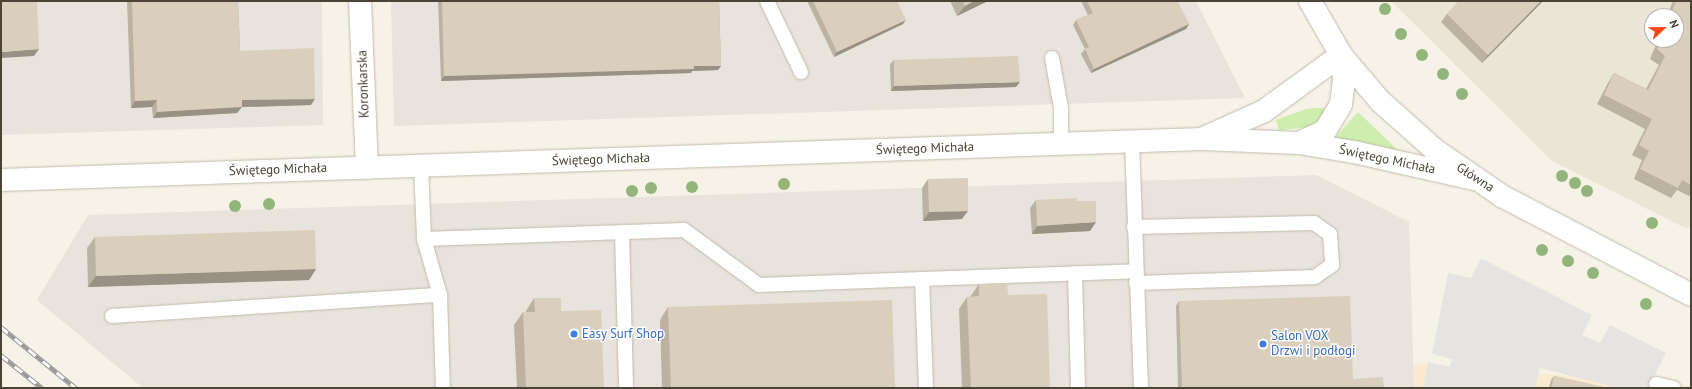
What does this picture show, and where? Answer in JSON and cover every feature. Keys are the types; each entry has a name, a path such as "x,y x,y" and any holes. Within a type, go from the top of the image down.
{"street":[{"name":"Koronkarska","path":"360,1 367,168"},
{"name":"Główna","path":"1310,1 1341,55 1396,117 1435,150 1474,179 1691,295"},
{"name":"Świętego Michała","path":"1202,139 1264,111 1341,55 1344,79 1342,104 1326,131 1299,143"},
{"name":"Świętego Michała","path":"1,180 1202,139 1299,143 1354,152 1474,179"}],"lane":[{"path":"767,1 801,72"},
{"path":"1052,58 1061,108 1061,144"},
{"path":"1132,142 1135,277 1141,388"},
{"path":"422,166 424,239 440,296 443,388"},
{"path":"424,239 684,230 759,285 1075,273 1135,277 1315,277 1332,265 1330,234 1314,223 1134,227"},
{"path":"622,232 626,388"},
{"path":"1075,273 1078,388"},
{"path":"922,278 926,388"},
{"path":"112,316 440,296"},
{"path":"1656,384 1674,388"}],"shaded area":[{"path":"1,1 322,1 323,125 1,135"},
{"path":"391,1 1196,1 1245,98 394,126"},
{"path":"1391,1 1691,1 1691,222 1687,229 1552,161"},
{"path":"1316,175 1409,222 1414,388 143,388 37,300 88,215"},
{"path":"1481,258 1592,315 1582,335 1600,343 1610,325 1666,353 1648,388 1619,388 1540,368 1535,388 1423,388 1428,362 1450,367 1452,359 1432,354 1448,273 1471,278"},
{"path":"1414,363 1691,386 1691,388 1414,388"}],"green space":[{"path":"1306,109 1332,109 1311,127 1279,130 1276,120"},
{"path":"1358,112 1403,155 1332,141"}],"building":[{"path":"1,1 37,1 39,49 1,52"},
{"path":"132,1 238,1 240,51 314,48 315,99 242,100 242,107 157,112 157,100 135,101"},
{"path":"442,1 719,1 721,66 694,66 694,69 444,76"},
{"path":"813,1 897,1 906,20 837,52"},
{"path":"963,1 974,1 965,6"},
{"path":"1087,1 1177,1 1189,24 1094,69 1085,49 1089,47 1076,20 1093,13"},
{"path":"1459,1 1541,1 1488,55 1447,14"},
{"path":"1676,1 1691,1 1691,185 1682,180 1678,188 1640,169 1649,151 1639,145 1652,119 1604,95 1614,73 1648,90 1665,56 1657,48 1684,48 1684,8 1673,8"},
{"path":"1018,56 1020,82 894,86 894,60"},
{"path":"968,178 968,211 929,212 928,179"},
{"path":"1077,198 1077,201 1096,201 1096,222 1037,226 1036,200"},
{"path":"315,230 316,269 96,276 95,237"},
{"path":"1007,283 1008,295 1047,294 1050,388 971,388 967,297 979,296 979,284"},
{"name":"Salon VOX Drzwi i podłogi","path":"1350,296 1353,379 1383,377 1384,388 1182,388 1179,301"},
{"path":"534,298 561,298 561,311 601,310 604,388 526,388 523,312 535,312"},
{"path":"892,300 895,388 671,388 668,307"},
{"path":"1554,376 1608,388 1551,388"}],"railway":[{"path":"1,327 76,388"},
{"path":"1,355 42,388"}],"place":[{"name":"Easy Surf Shop","path":"574,334"},
{"name":"Salon VOX Drzwi i podłogi","path":"1263,344"}]}
